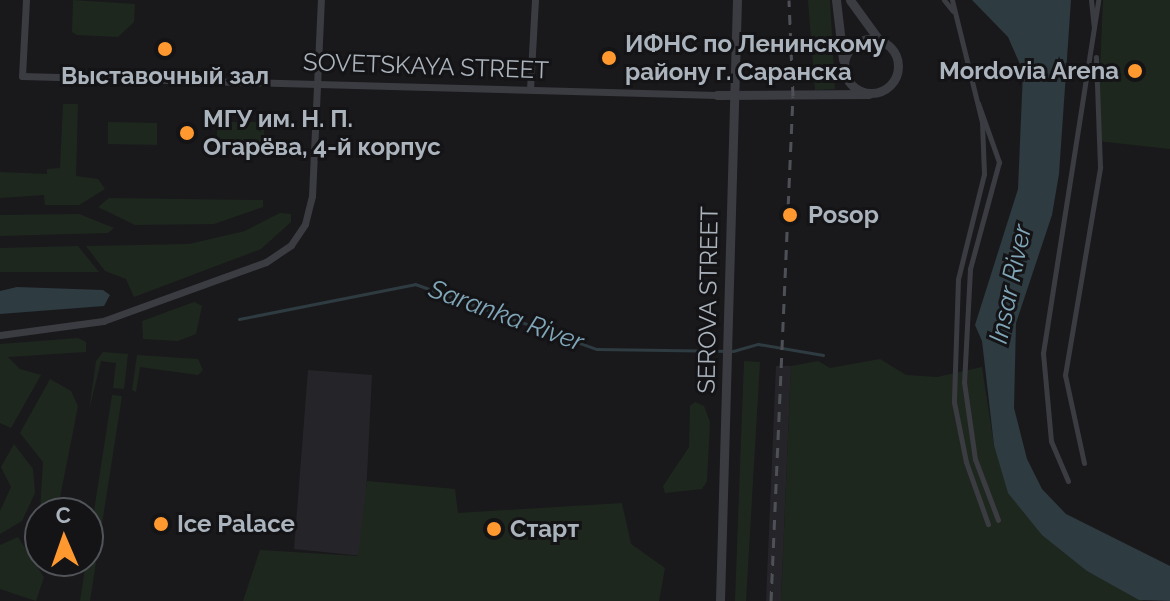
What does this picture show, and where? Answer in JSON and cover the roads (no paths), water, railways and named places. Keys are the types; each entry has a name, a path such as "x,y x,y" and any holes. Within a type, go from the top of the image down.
{"street":[{"name":"SOVETSKAYA STREET","path":"26,0 22,76 717,95 830,97 873,93"},
{"path":"0,335 103,321 281,254 298,236 309,212 321,0"},
{"path":"530,89 535,0"},
{"name":"SEROVA STREET","path":"720,601 737,0"},
{"path":"830,97 842,86 844,69 836,0"},
{"path":"844,69 857,90 873,93 893,82 898,66 893,51 879,40 850,0"},
{"path":"944,0 956,15"},
{"path":"952,0 972,93 982,122 984,174 958,279 954,402 966,462 988,524"},
{"path":"1084,463 1065,375 1100,167 1091,0"},
{"path":"1068,481 1051,441 1043,353 1095,43 1098,0"},
{"path":"844,69 855,44 879,40"},
{"path":"972,93 999,162 970,269 964,382 975,459 998,520"}],"water":[{"name":"Insar River","path":"972,0 1071,0 1059,174 1052,215 1016,323 1014,408 1027,459 1042,489 1066,514 1170,566 1170,601 1139,600 1087,571 1042,535 1008,493 994,445 982,341 975,325 1018,189 1023,71 1008,37"},
{"path":"17,287 103,290 110,295 104,306 0,314 0,291"}],"waterway":[{"name":"Saranka River","path":"239,319 415,284 597,349 733,351 758,344 823,355"}],"railway":[{"path":"771,601 793,96 789,0"}],"place":[{"name":"Выставочный зал","path":"165,49"},
{"name":"ИФНС по Ленинскому району г. Саранска","path":"609,58"},
{"name":"Mordovia Arena","path":"1135,71"},
{"name":"МГУ им. Н. П. Огарёва, 4-й корпус","path":"187,133"},
{"name":"Posop","path":"790,215"},
{"name":"Ice Palace","path":"161,524"},
{"name":"Старт","path":"494,529"}]}
